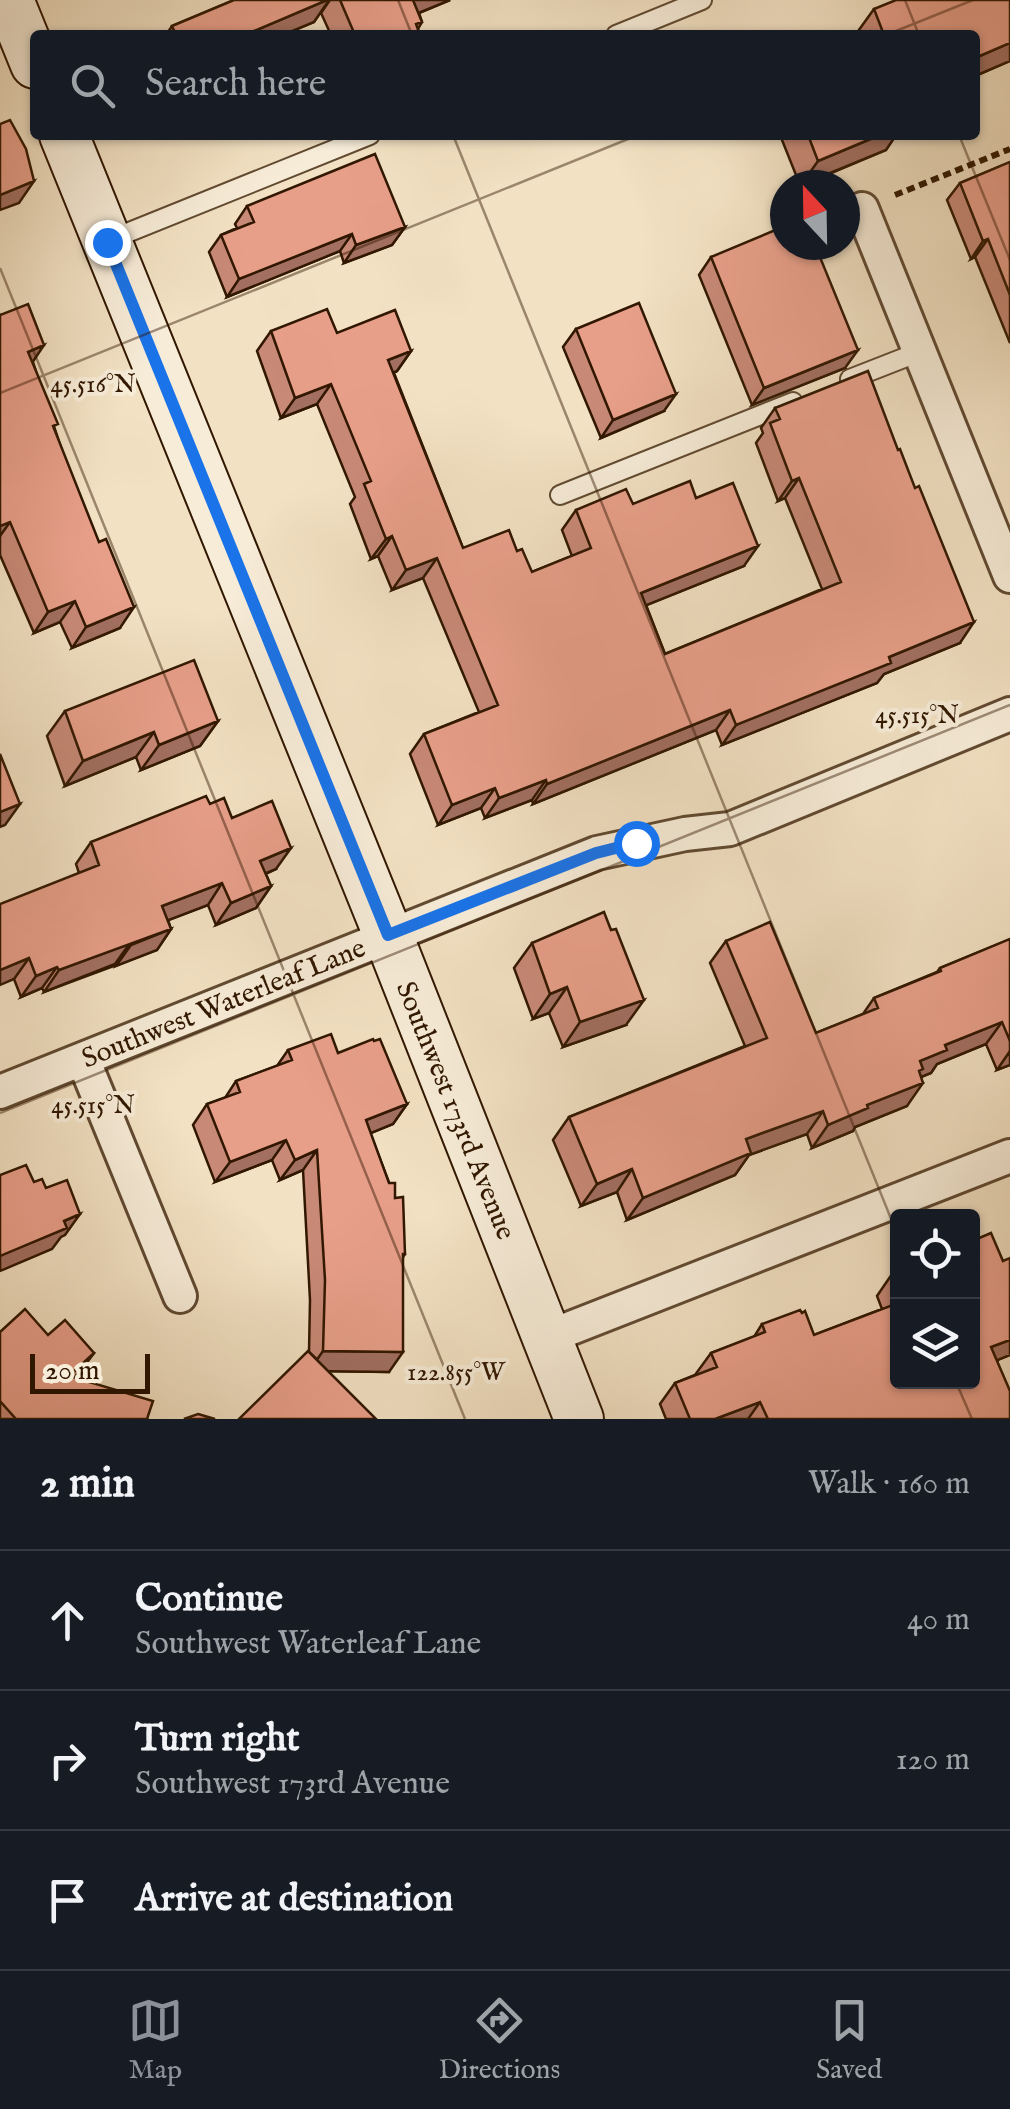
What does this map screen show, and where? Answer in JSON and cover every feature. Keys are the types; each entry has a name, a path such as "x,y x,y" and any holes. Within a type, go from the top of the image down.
{"street":[{"path":"14,6 30,50"},
{"name":"Southwest 173rd Avenue","path":"66,140 580,1419"},
{"path":"862,209 1010,576"},
{"name":"Southwest Waterleaf Lane","path":"0,1092 596,853 684,834 730,829 1010,714"},
{"path":"83,1059 180,1296"},
{"path":"548,1337 1010,1156"}],"lane":[{"path":"628,30 702,0"},
{"path":"107,242 358,140"},
{"path":"560,495 919,352"}],"path":[{"path":"862,209 1010,149"}],"building":[{"path":"234,0 327,0 256,30 174,30 172,26"},
{"path":"340,0 413,0 422,22 416,24 418,30 353,30"},
{"path":"896,0 1010,0 1010,43 980,56 980,30 882,30 874,9"},
{"path":"10,120 26,149 34,181 0,195 0,124"},
{"path":"810,140 868,140 818,161"},
{"path":"375,154 405,227 356,245 352,234 239,279 221,235 254,222 247,206"},
{"path":"1010,162 1010,295 960,183"},
{"path":"770,232 770,260 821,260 858,350 764,388 711,257"},
{"path":"639,303 676,394 613,420 576,329"},
{"path":"28,304 44,345 28,352 58,424 53,426 99,542 106,539 134,607 86,627 75,601 48,612 10,522 0,526 0,315"},
{"path":"327,309 337,333 395,310 411,351 388,360 463,548 509,530 517,551 522,549 532,572 591,548 576,510 626,489 633,504 690,481 696,498 733,483 758,546 641,593 665,654 841,582 799,478 792,481 770,423 780,419 775,408 868,371 898,450 915,488 919,486 974,622 889,657 891,663 736,725 730,710 547,784 546,780 499,798 495,788 452,805 424,734 498,705 437,558 406,570 392,536 386,539 364,484 371,481 331,384 295,398 271,331"},
{"path":"194,660 218,721 159,745 154,732 83,761 65,711"},
{"path":"0,754 20,804 0,812"},
{"path":"206,796 210,804 224,798 232,818 272,801 291,848 260,861 271,886 231,903 222,883 162,906 171,929 59,970 57,967 36,976 29,958 0,970 0,904 99,865 91,842"},
{"path":"604,912 611,930 616,929 644,1000 580,1022 567,987 550,994 532,943"},
{"path":"770,922 816,1033 878,1008 874,998 1010,939 1010,1041 1002,1022 945,1045 947,1050 920,1061 923,1083 828,1125 823,1111 746,1139 751,1153 643,1198 632,1169 597,1184 569,1117 767,1038 726,941"},
{"path":"331,1034 338,1053 380,1039 407,1104 366,1120 389,1183 395,1183 395,1198 403,1197 403,1352 323,1351 325,1280 317,1150 295,1160 286,1140 230,1162 207,1104 240,1092 236,1081 292,1060 288,1050"},
{"path":"26,1165 34,1182 42,1179 46,1188 67,1180 80,1214 64,1221 67,1228 0,1256 0,1175"},
{"path":"991,1233 1003,1261 1010,1258 1010,1340 991,1347 1010,1391 1010,1419 768,1419 760,1402 715,1419 690,1419 675,1383 717,1367 711,1353 765,1332 762,1324 800,1310 805,1311 814,1335 890,1306 890,1389 980,1389 980,1238"},
{"path":"25,1309 48,1335 65,1320 94,1353 69,1376 153,1401 147,1419 16,1419 0,1401 0,1332"},
{"path":"308,1351 376,1419 239,1419"},
{"path":"198,1414 215,1419 184,1419"}],"route":[{"path":"107,242 388,935 596,853 636,843"}]}
